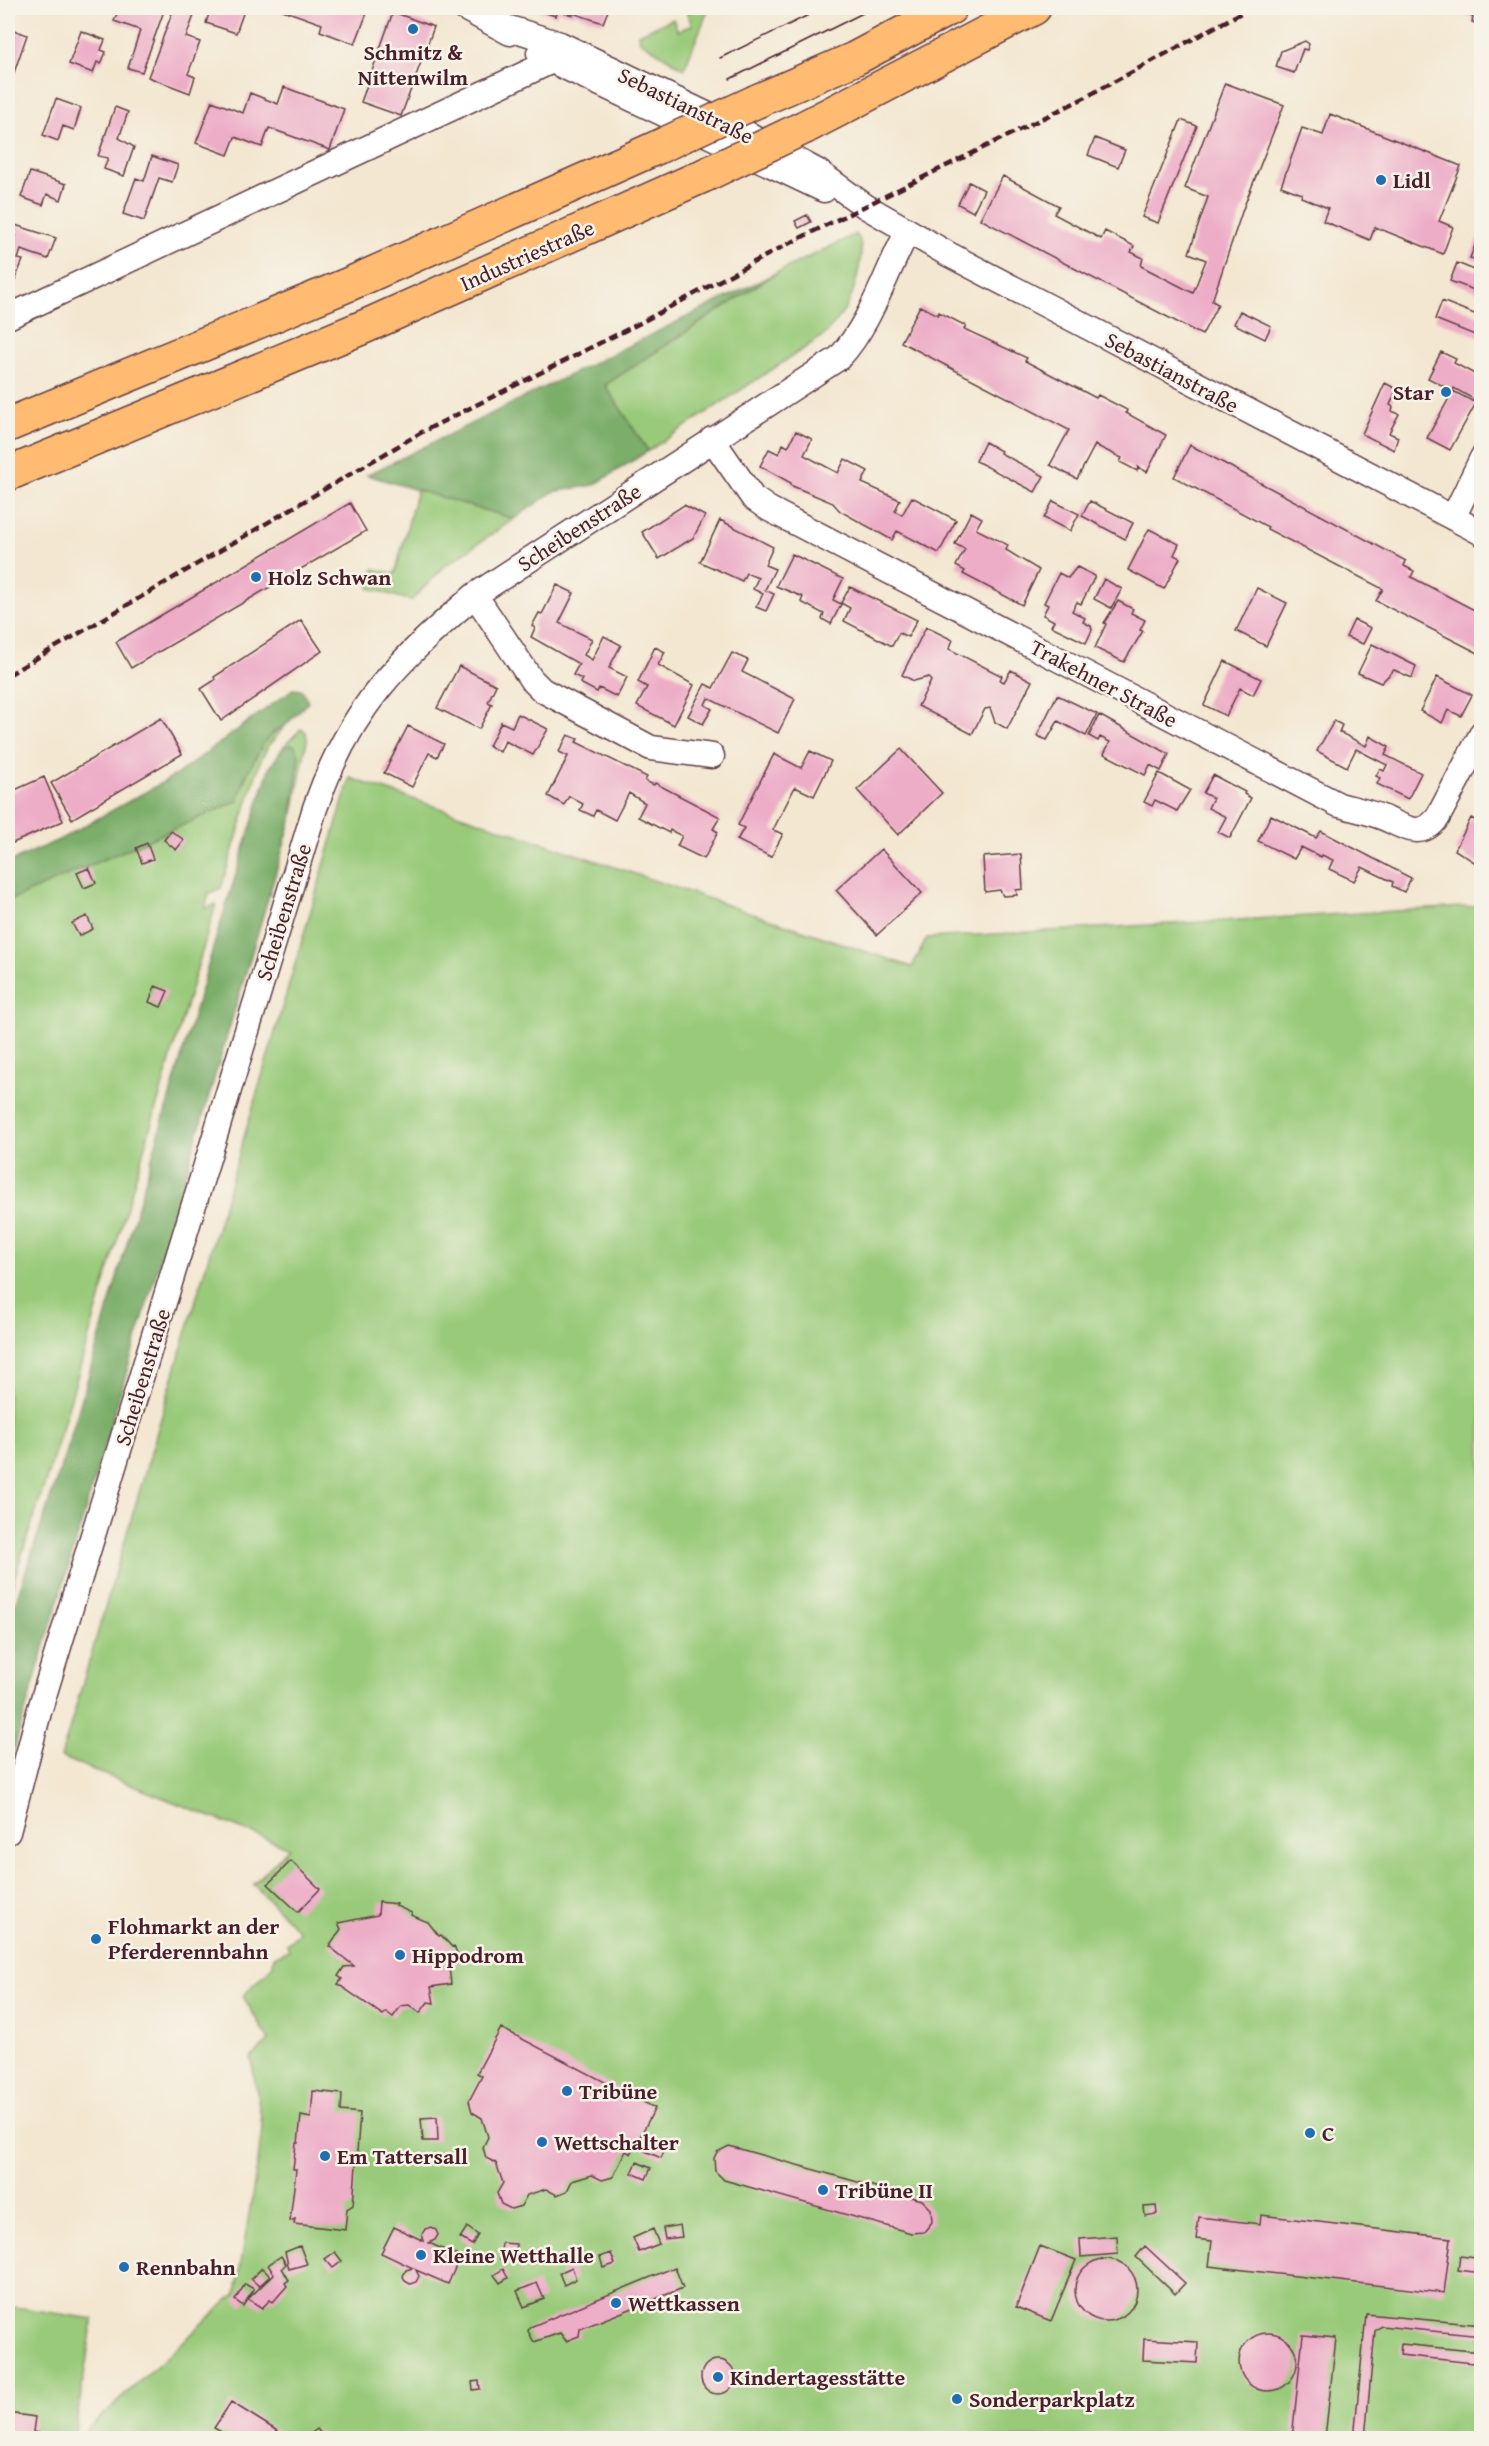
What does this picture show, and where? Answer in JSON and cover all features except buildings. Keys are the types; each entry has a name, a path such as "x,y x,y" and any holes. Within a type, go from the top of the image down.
{"highway":[{"name":"Industriestraße","path":"8,425 347,285 854,59 950,8"},
{"name":"Industriestraße","path":"8,474 366,326 705,175 805,127 1034,8"}],"street":[{"name":"Sebastianstraße","path":"464,8 497,24 552,61 811,186 865,206"},
{"name":"Sebastianstraße","path":"497,24 560,44 750,135 818,171 865,206 908,231 1092,330 1482,533"},
{"path":"8,317 552,61"},
{"name":"Scheibenstraße","path":"8,1832 43,1700 330,766 350,727 385,678 423,639 475,595 839,358 853,343 869,315 908,231"},
{"name":"Trakehner Straße","path":"712,439 748,492 769,509 1339,805 1384,818 1402,828 1419,831 1427,828 1438,817 1482,733"},
{"path":"1453,518 1482,458"},
{"path":"475,595 531,679 542,690 651,748 712,756"}],"green space":[{"path":"698,8 709,8 684,69 640,41 638,34 673,19 678,31 692,25 687,13"},
{"path":"856,234 861,247 861,256 854,287 844,311 827,332 648,451 605,385 776,273"},
{"path":"776,273 605,385 648,451 594,485 553,492 514,519 367,475"},
{"path":"417,490 514,519 445,566 411,601 369,588 374,569 395,574"},
{"path":"293,689 302,690 308,702 286,725 274,731 263,745 245,777 238,801 8,901 8,863 61,839 176,775"},
{"path":"286,725 268,746 260,762 221,888 209,893 205,909 216,904 55,1452 8,1598 8,901 238,801 249,768 260,748 276,731"},
{"path":"301,729 306,732 307,740 292,818 299,754 284,746"},
{"path":"294,745 299,754 292,818 8,1769 8,1624 68,1446 216,938 269,769 284,746"},
{"path":"350,778 912,967 927,938 1481,906 1481,2438 78,2438 236,2293 263,2130 251,2057 269,2041 243,1996 273,1965 274,1957 289,1950 287,1944 300,1932 253,1884 289,1848 61,1757"},
{"path":"8,2306 93,2319 74,2438 8,2438"}],"tram line":[{"path":"720,58 823,8"},
{"path":"730,79 873,8"}],"railway":[{"path":"8,675 422,432 642,322 786,245 1086,97 1250,8"}],"place":[{"name":"Schmitz & Nittenwilm","path":"413,29"},
{"name":"Lidl","path":"1381,180"},
{"name":"Star","path":"1446,392"},
{"name":"Holz Schwan","path":"256,577"},
{"name":"Flohmarkt an der Pferderennbahn","path":"96,1939"},
{"name":"Hippodrom","path":"400,1955"},
{"name":"Tribüne","path":"567,2091"},
{"name":"C","path":"1310,2133"},
{"name":"Wettschalter","path":"542,2142"},
{"name":"Em Tattersall","path":"325,2156"},
{"name":"Tribüne II","path":"823,2190"},
{"name":"Kleine Wetthalle","path":"421,2255"},
{"name":"Rennbahn","path":"124,2267"},
{"name":"Wettkassen","path":"616,2303"},
{"name":"Kindertagesstätte","path":"718,2377"},
{"name":"Sonderparkplatz","path":"957,2399"}]}
